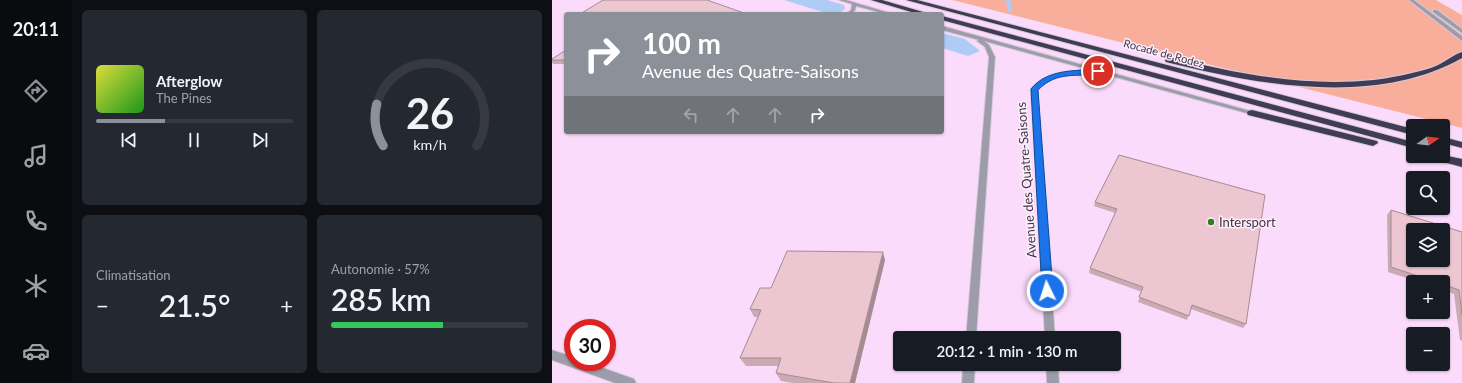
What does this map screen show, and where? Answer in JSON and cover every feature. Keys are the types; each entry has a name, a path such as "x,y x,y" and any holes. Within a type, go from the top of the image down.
{"highway":[{"path":"874,0 919,12"},
{"name":"Rocade de Rodez","path":"909,0 1406,130"},
{"name":"Rocade de Rodez","path":"944,19 1406,143"},
{"path":"1060,39 1093,42 1236,75 1303,83 1365,83 1419,75 1452,62 1462,55"},
{"path":"1252,113 1406,150"},
{"path":"1450,142 1462,145"},
{"path":"1450,155 1462,158"},
{"path":"1450,160 1462,163"}],"street":[{"path":"840,0 885,12"},
{"path":"1411,0 1462,39"},
{"path":"1419,0 1462,31"},
{"path":"850,12 854,4"},
{"name":"Avenue des Quatre-Saisons","path":"944,29 1252,113"},
{"name":"Avenue des Quatre-Saisons","path":"972,331 992,57 987,46 976,38"},
{"name":"Avenue des Quatre-Saisons","path":"1050,331 1034,89 1044,80 1064,73 1098,71"},
{"path":"552,355 630,383"},
{"path":"968,383 969,371"},
{"path":"1052,371 1053,383"}],"shaded area":[{"path":"552,0 952,0 1426,119 1406,119 1406,163 1450,163 1450,125 1462,128 1462,383 552,383"},
{"path":"952,0 1436,0 1462,15 1462,128 1450,125 1450,119 1426,119"},
{"path":"1436,0 1462,0 1462,15"}],"water":[{"path":"784,0 827,0 844,5 845,9 841,12 823,12"},
{"path":"944,34 965,39 980,51 968,56 944,49"}],"building":[{"path":"603,0 707,0 741,12 583,12"},
{"path":"564,51 564,60 552,59"},
{"path":"1119,155 1265,195 1246,324 1192,305 1189,316 1139,297 1143,287 1090,268 1117,209 1095,202"},
{"path":"1391,210 1433,223 1406,223 1406,267 1450,267 1450,228 1462,232 1462,315 1459,290 1450,287 1450,275 1415,275 1391,267"},
{"path":"787,251 883,252 850,383 834,383 776,373 781,358 740,358 761,310 750,309 760,288 771,288"}],"waterway":[{"path":"1008,0 1010,10"}],"place":[{"name":"Intersport","path":"1211,222"}],"route":[{"path":"1047,291 1034,89 1044,80 1064,73 1098,71"}]}
